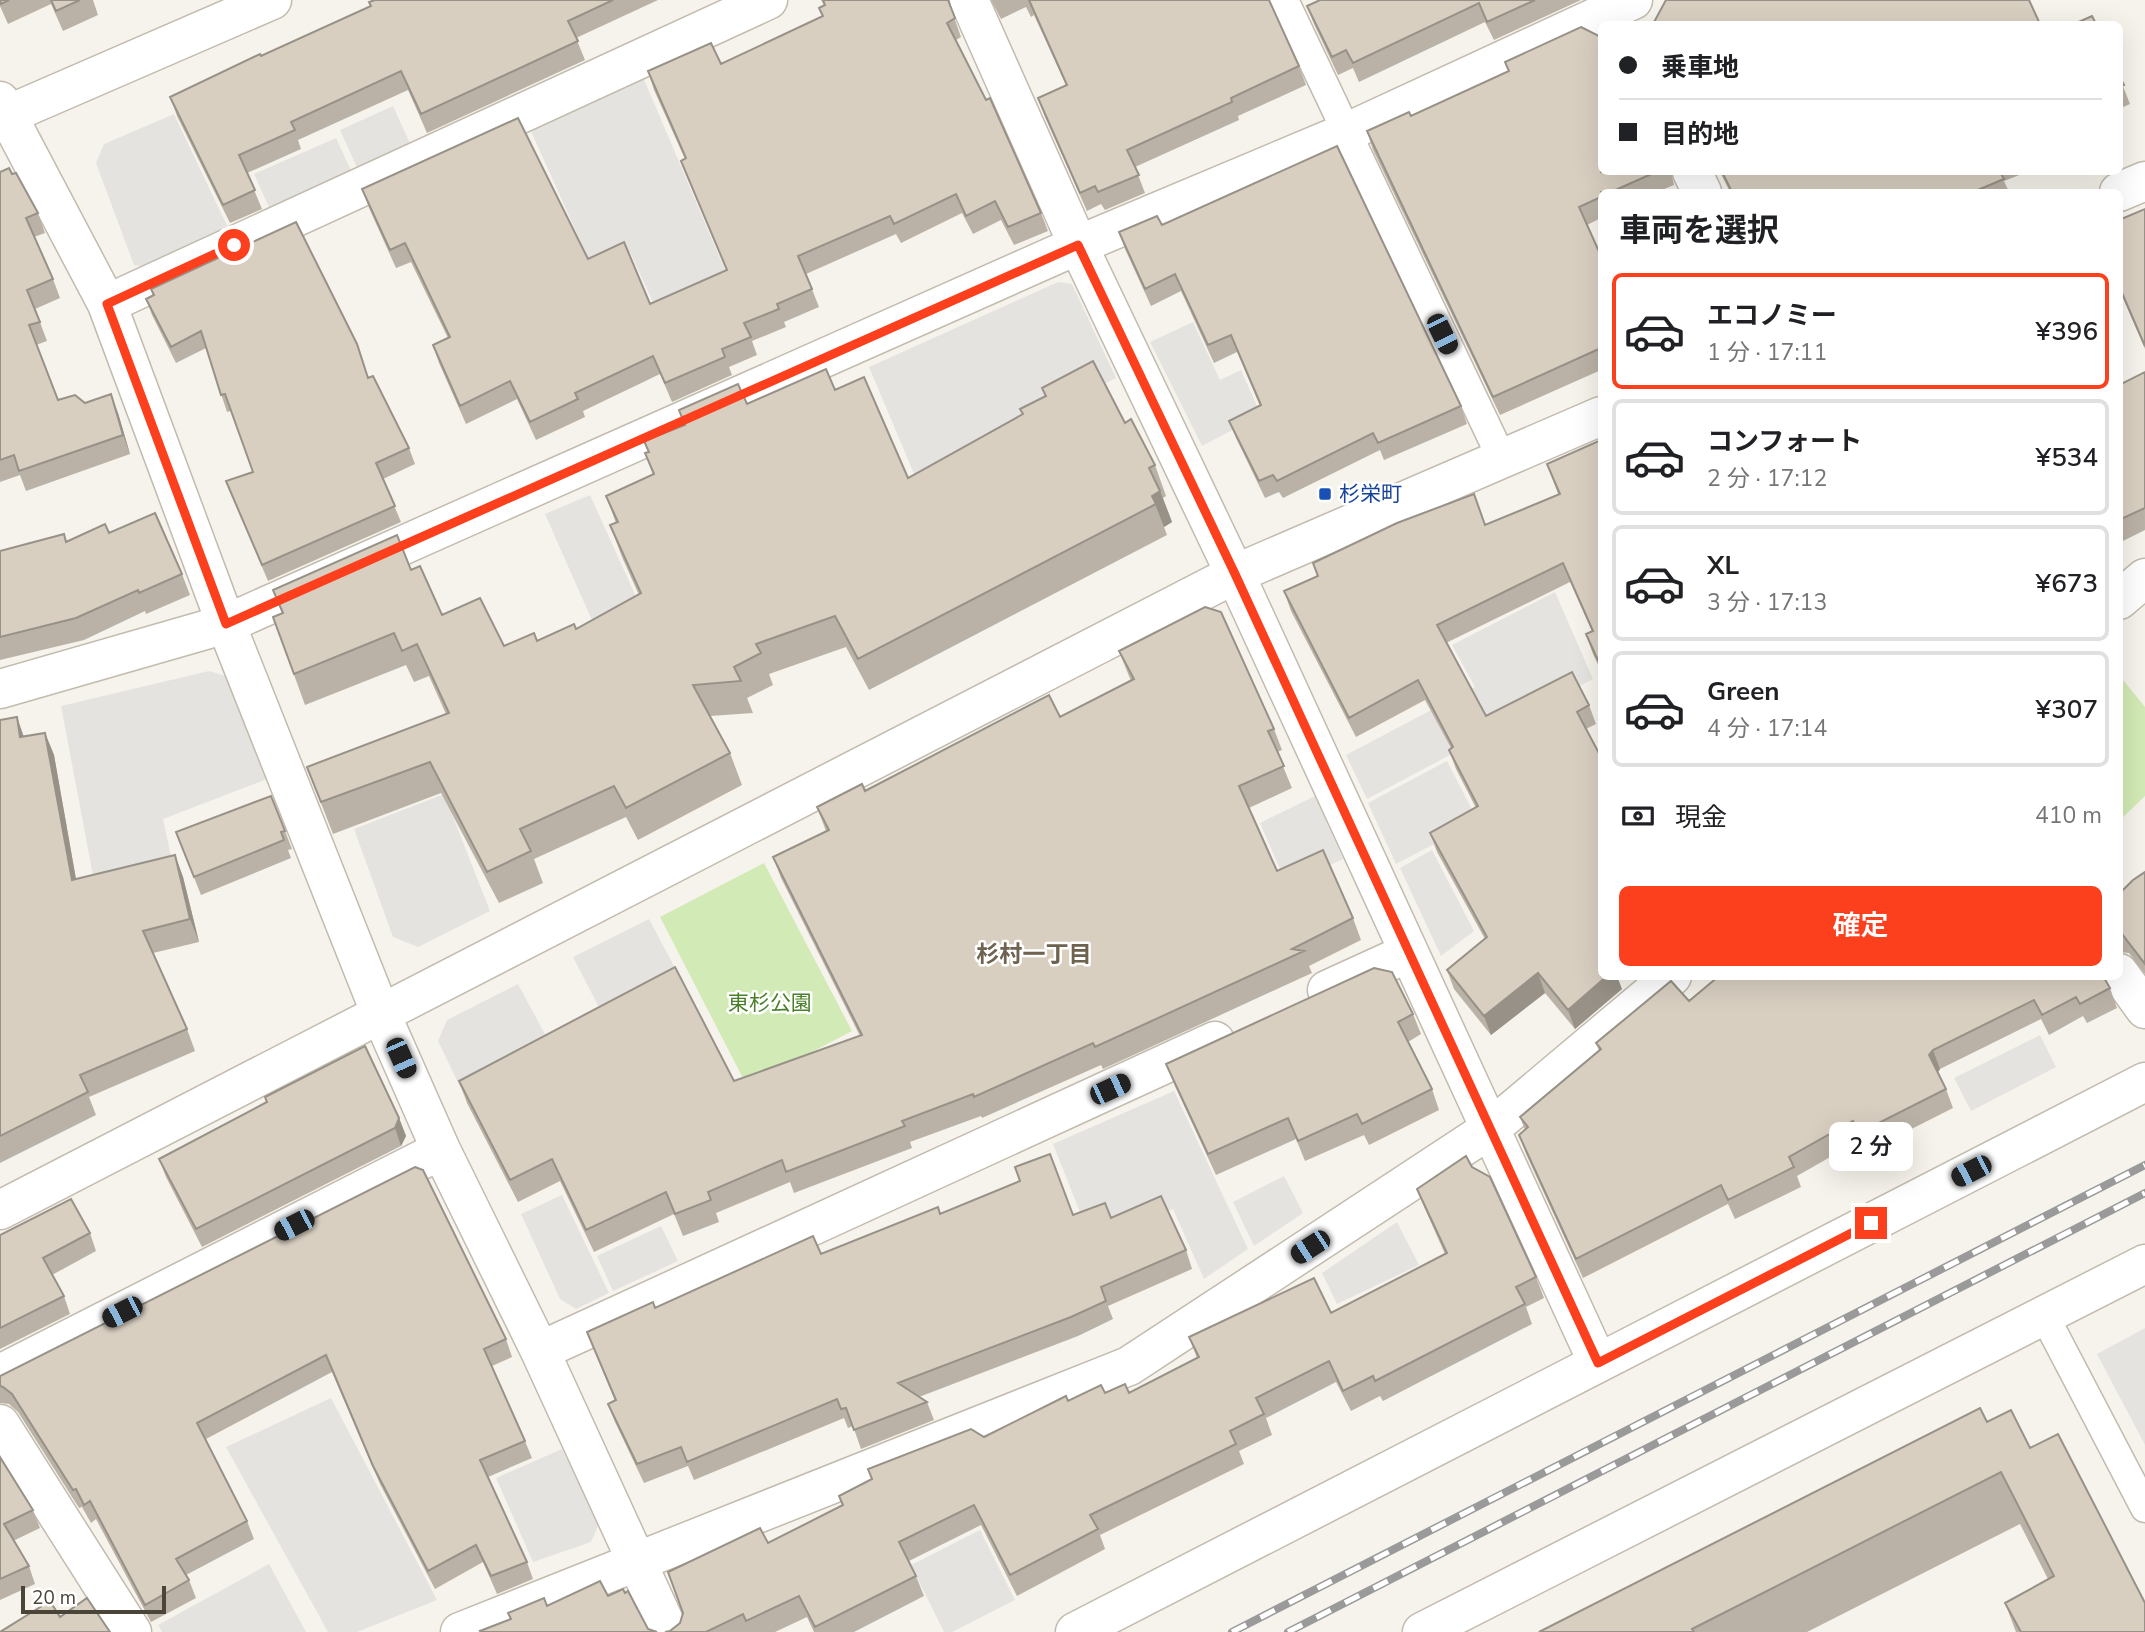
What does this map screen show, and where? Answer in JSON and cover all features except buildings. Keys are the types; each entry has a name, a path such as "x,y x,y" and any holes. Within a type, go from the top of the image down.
{"street":[{"path":"272,0 2,112 107,304 226,624 380,1012 441,1150 540,1351 669,1632"},
{"path":"107,304 768,0"},
{"path":"969,0 1078,245 1235,574 1598,1363"},
{"path":"0,689 226,624 1078,245 1345,134 1620,8"},
{"path":"2123,190 2145,181"},
{"path":"0,1210 1235,574 1598,417"},
{"path":"2123,597 2145,578"},
{"path":"1295,1005 1408,953"},
{"path":"2123,979 2145,1009"},
{"path":"460,1632 1129,1366 1490,1129 1667,980"},
{"path":"540,1351 1244,1028"},
{"path":"1075,1632 2145,1082"},
{"path":"0,1374 441,1150"},
{"path":"1422,1632 2145,1264"},
{"path":"0,1424 132,1632"}],"lane":[{"path":"1284,0 1345,134 1502,459"},
{"path":"2044,1315 2145,1508"}],"green space":[{"path":"2123,680 2145,707 2145,796 2123,817"},
{"name":"東杉公園","path":"764,863 852,1031 747,1086 660,917"}],"shaded area":[{"path":"643,77 728,277 657,311 630,252 593,269 530,129"},
{"path":"393,106 413,150 360,174 340,130"},
{"path":"174,114 231,234 157,269 134,265 96,163 104,144"},
{"path":"336,138 354,177 272,214 254,174"},
{"path":"1058,282 1072,284 1116,378 917,481 869,367"},
{"path":"1193,322 1220,380 1241,370 1261,415 1202,446 1150,342"},
{"path":"590,495 647,621 602,643 545,514"},
{"path":"1555,592 1593,679 1367,799 1346,755 1475,687 1452,645"},
{"path":"209,671 233,678 272,777 163,819 172,861 95,886 61,706"},
{"path":"1447,761 1478,821 1396,864 1368,803"},
{"path":"444,794 490,911 418,947 393,937 354,829"},
{"path":"1315,796 1343,859 1287,885 1260,823"},
{"path":"1432,850 1474,931 1441,956 1400,868"},
{"path":"649,919 684,985 607,1023 573,957"},
{"path":"518,984 554,1051 464,1095 438,1041 447,1020"},
{"path":"2040,1035 2056,1067 1971,1111 1954,1078"},
{"path":"1174,1091 1248,1249 1204,1279 1173,1209 1118,1231 1111,1216 1085,1225 1053,1144"},
{"path":"1284,1176 1303,1213 1254,1246 1233,1202"},
{"path":"562,1195 609,1293 576,1309 560,1299 521,1214"},
{"path":"1397,1222 1419,1265 1337,1304 1322,1273"},
{"path":"661,1226 678,1261 613,1291 597,1256"},
{"path":"2145,1328 2145,1445 2097,1354"},
{"path":"331,1398 437,1600 357,1632 328,1632 226,1447"},
{"path":"562,1449 599,1524 591,1542 533,1562 496,1478"},
{"path":"980,1530 1015,1600 952,1632 944,1632 911,1565"},
{"path":"269,1564 306,1632 162,1632 158,1625"}],"railway":[{"path":"1232,1632 2145,1165"},
{"path":"1288,1632 2145,1193"}],"place":[{"name":"杉栄町","path":"1325,494"}],"district":[{"name":"杉村一丁目","path":"1034,954"}],"route":[{"path":"234,245 107,304 226,624 1078,245 1235,574 1598,1363 1871,1223"}]}
